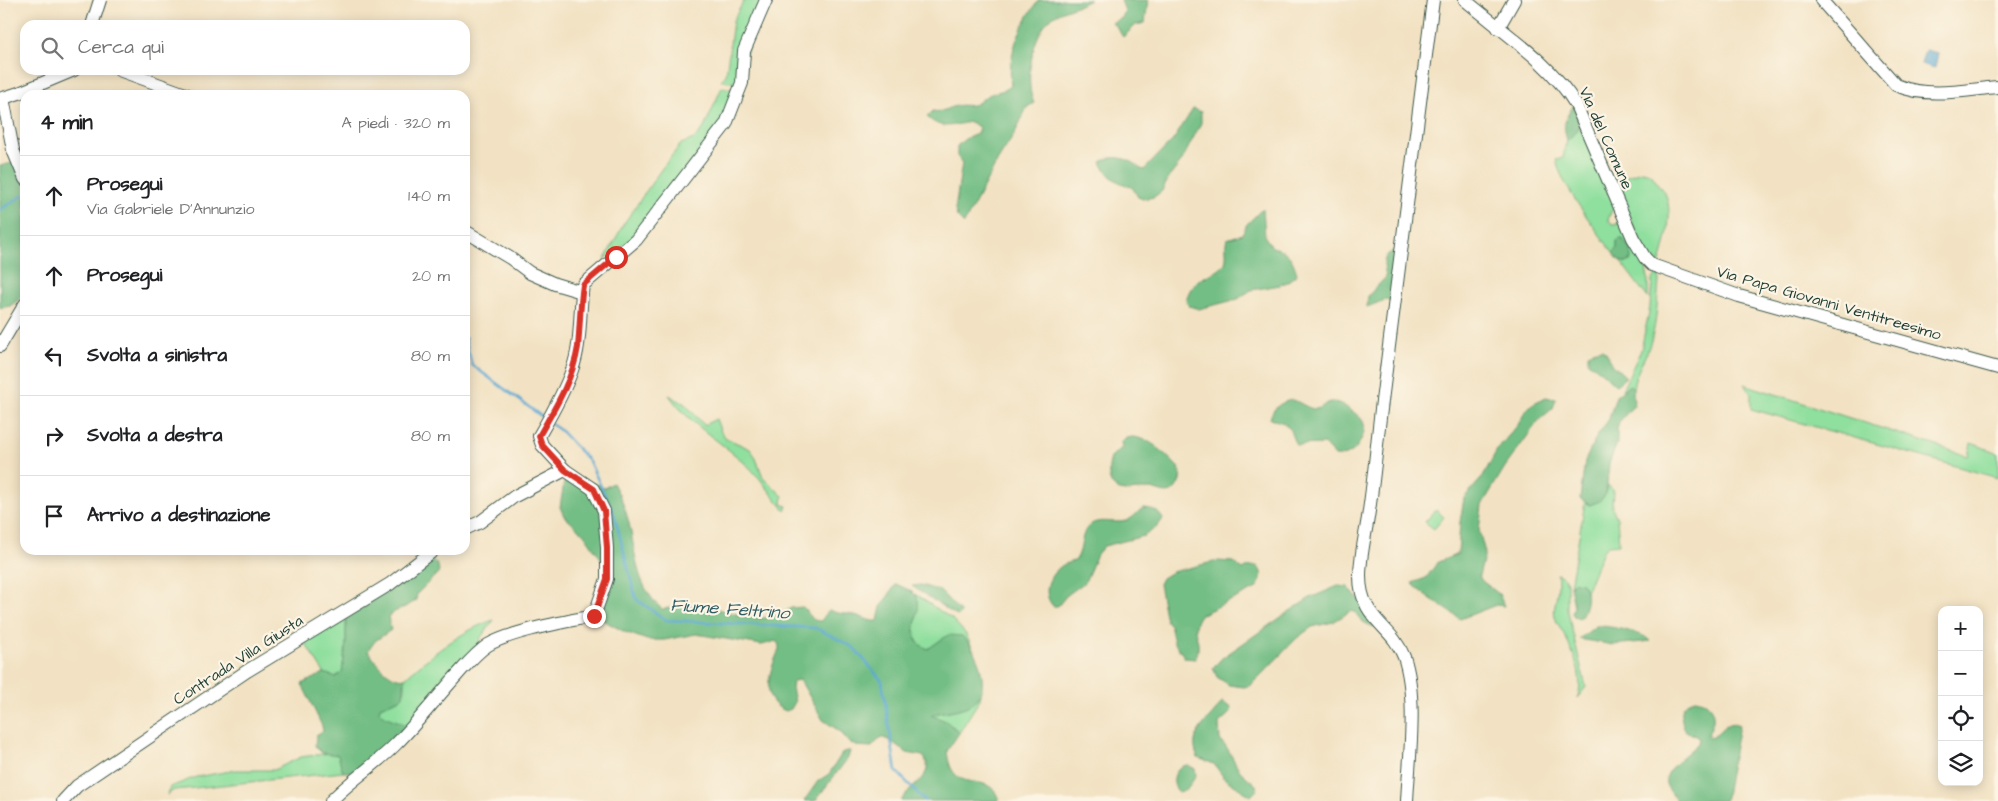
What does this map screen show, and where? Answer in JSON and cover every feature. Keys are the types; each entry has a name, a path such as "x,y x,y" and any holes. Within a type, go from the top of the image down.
{"street":[{"path":"94,20 100,0"},
{"path":"331,801 367,768 396,745 467,662 487,646 498,640 524,632 594,616 607,579 604,511 594,489 565,470 542,445 539,436 552,414 573,369 578,347 583,285 636,240 726,124 742,83 744,51 766,0"},
{"path":"1407,801 1411,723 1410,690 1404,657 1390,635 1373,617 1363,599 1360,589 1360,574 1433,0"},
{"name":"Via del Comune","path":"1465,0 1528,52 1566,88 1576,105 1633,238 1645,258 1652,265"},
{"path":"1498,28 1514,0"},
{"path":"1821,0 1896,85 1910,91 1924,93 1998,87"},
{"path":"27,90 62,75"},
{"path":"133,75 174,90"},
{"path":"20,93 2,98 13,150 20,169"},
{"path":"470,234 510,258 530,273 555,284 582,292"},
{"name":"Via Papa Giovanni Ventitreesimo","path":"1652,265 1739,296 1998,368"},
{"path":"0,346 20,312"},
{"path":"470,527 480,522 515,496 565,470"},
{"name":"Contrada Villa Giusta","path":"63,801 77,786 247,670 390,584 428,555"}],"green space":[{"path":"744,0 762,0 739,78 735,83 721,80 726,75 733,21"},
{"path":"1039,0 1090,0 1055,15 1044,25 1035,46 1030,71 1031,94 1034,103 1027,107 1014,135 999,158 964,224 957,217 955,210 962,163 957,156 957,146 965,139 977,134 979,127 970,122 943,126 927,117 933,111 940,111 958,105 976,104 987,96 1011,86 1011,63 1016,41 1026,20"},
{"path":"1121,0 1148,0 1145,23 1136,25 1123,37 1116,26 1111,23 1122,18 1125,11"},
{"path":"722,87 737,90 730,113 638,235 605,259 623,225 660,171 681,144 694,139 704,128"},
{"path":"1574,105 1578,128 1567,140 1565,121"},
{"path":"1193,109 1201,112 1201,123 1181,162 1170,176 1162,191 1154,197 1143,199 1138,197 1132,187 1117,181 1107,172 1101,162 1113,158 1130,161 1144,170 1174,139"},
{"path":"1580,124 1616,205 1608,220 1613,224 1620,223 1644,260 1648,278 1648,298 1620,261 1630,262 1631,259 1623,239 1617,241 1617,249 1613,253 1580,208 1559,171 1556,160 1563,158 1567,140 1578,130"},
{"path":"16,162 20,170 20,299 10,306 0,308 0,166"},
{"path":"1641,171 1653,176 1665,193 1668,201 1668,229 1659,265 1648,255 1615,188 1624,177"},
{"path":"1263,208 1265,237 1272,247 1282,250 1289,256 1297,274 1280,285 1251,290 1238,299 1199,309 1189,306 1186,302 1193,286 1222,268 1225,263 1227,239 1242,234 1247,224"},
{"path":"1623,239 1630,250 1631,259 1627,263 1620,261 1613,253 1617,249 1617,241"},
{"path":"1393,251 1398,251 1392,301 1385,300 1367,307 1368,296 1386,277 1385,259"},
{"path":"1660,271 1653,335 1633,388 1630,385 1622,390 1641,350 1650,307 1652,280"},
{"path":"1602,349 1606,352 1613,365 1626,377 1616,385 1588,362 1588,354"},
{"path":"1744,384 1968,456 1971,443 1998,453 1998,478 1751,409 1751,393"},
{"path":"1630,385 1633,388 1634,405 1619,422 1617,443 1609,464 1606,494 1600,501 1590,505 1580,499 1585,461 1597,436 1609,419 1616,396"},
{"path":"669,395 685,404 704,425 716,419 721,432 726,438 750,449 755,456 763,477 783,496 782,504 787,506 785,510 750,468 686,416"},
{"path":"1546,397 1556,399 1553,408 1539,420 1505,467 1482,505 1479,530 1485,553 1479,576 1482,581 1499,594 1504,606 1496,605 1460,619 1412,583 1426,578 1438,562 1458,554 1464,498 1482,478 1498,448 1518,425 1525,412 1532,404"},
{"path":"1293,400 1315,409 1330,402 1337,403 1360,417 1363,421 1364,429 1356,448 1348,454 1335,456 1324,444 1296,445 1286,425 1270,419 1278,406"},
{"path":"1133,437 1145,440 1155,446 1178,467 1180,472 1179,483 1174,490 1168,493 1152,489 1122,491 1112,485 1109,474 1111,458 1122,448 1121,442 1126,438"},
{"path":"568,478 604,488 613,483 626,512 641,578 646,589 662,609 698,604 747,617 766,618 780,615 791,608 803,607 817,621 821,621 829,610 878,621 881,607 896,584 912,592 918,602 915,632 920,644 928,649 948,635 962,636 968,642 977,659 982,679 979,697 969,706 931,715 946,721 959,733 947,751 950,766 956,775 963,780 988,785 994,791 999,801 901,801 925,775 927,763 923,756 907,753 891,741 881,737 872,747 856,746 848,742 841,732 823,720 800,680 793,681 792,688 795,702 791,709 786,711 777,706 769,693 770,675 779,650 779,645 776,641 762,645 696,634 664,640 647,640 625,632 599,618 606,572 600,557 584,534 564,516 560,507 564,483"},
{"path":"1608,485 1613,490 1612,507 1617,518 1619,544 1608,545 1603,551 1586,592 1584,586 1574,582 1570,586 1585,503 1590,505 1606,494"},
{"path":"1144,508 1155,511 1161,516 1163,519 1157,527 1144,536 1104,546 1097,554 1085,582 1066,596 1058,606 1053,606 1047,592 1050,578 1061,567 1075,561 1083,535 1089,526 1099,522 1128,520"},
{"path":"1436,510 1444,517 1434,529 1425,522"},
{"path":"428,555 438,565 439,572 417,594 416,600 388,617 391,630 375,641 368,651 389,674 394,677 405,678 403,696 380,707 379,712 408,727 360,772 343,772 338,755 322,753 315,746 316,735 323,731 322,726 302,684 324,673 335,677 342,673 346,643 346,614"},
{"path":"1217,561 1233,562 1243,570 1248,567 1257,566 1261,572 1260,581 1255,589 1200,615 1195,626 1198,652 1195,659 1185,658 1174,642 1170,625 1166,621 1159,584 1162,578 1172,572"},
{"path":"1557,574 1565,578 1567,582 1567,609 1586,687 1577,698 1580,684 1578,668 1554,613 1558,586"},
{"path":"1574,582 1582,583 1587,596 1581,617 1576,618 1572,614 1574,606 1570,586"},
{"path":"921,585 940,591 961,613 957,616 912,586"},
{"path":"1338,586 1348,587 1356,597 1367,603 1375,627 1364,622 1356,613 1351,611 1333,622 1312,627 1297,638 1251,685 1244,687 1229,685 1217,677 1213,668 1222,658 1310,598"},
{"path":"915,594 952,619 965,633 974,651 962,636 942,639 928,649 920,645 916,639 915,632 917,601"},
{"path":"346,614 346,643 342,673 335,677 324,673 303,640"},
{"path":"494,620 481,637 480,642 482,645 408,727 383,716 379,712 380,707 400,699 405,690 405,678 424,662 447,644 471,630"},
{"path":"1596,626 1625,630 1641,635 1651,641 1613,645 1579,639"},
{"path":"982,690 980,699 959,733 954,727 931,715 963,707 978,698"},
{"path":"1695,699 1706,703 1713,713 1713,721 1707,736 1712,738 1728,725 1739,725 1725,801 1676,801 1666,784 1666,778 1672,767 1698,743 1699,738 1686,731 1682,721 1683,707"},
{"path":"1222,702 1232,708 1230,713 1219,723 1220,740 1227,748 1240,771 1256,785 1257,790 1251,796 1225,779 1214,764 1198,758 1195,749 1197,734"},
{"path":"850,751 848,758 815,801 804,801 818,781 829,774 843,752"},
{"path":"331,753 338,755 343,772 174,790 167,795 170,787 196,777 236,770 274,770 301,757"},
{"path":"1188,765 1195,769 1196,776 1186,790 1179,792 1174,785 1174,776 1179,769"}],"water":[{"path":"1925,50 1938,53 1935,68 1921,64"}],"waterway":[{"name":"Fiume Feltrino","path":"0,210 20,197"},
{"name":"Fiume Feltrino","path":"470,357 472,365 545,419"},
{"name":"Fiume Feltrino","path":"551,424 560,430 589,461 614,514 636,599 666,620 816,628 853,647 882,681 896,771 925,801"}],"route":[{"path":"594,616 607,579 604,511 594,489 565,470 558,460 542,445 539,436 552,414 573,369 578,347 583,285 616,257"}]}
